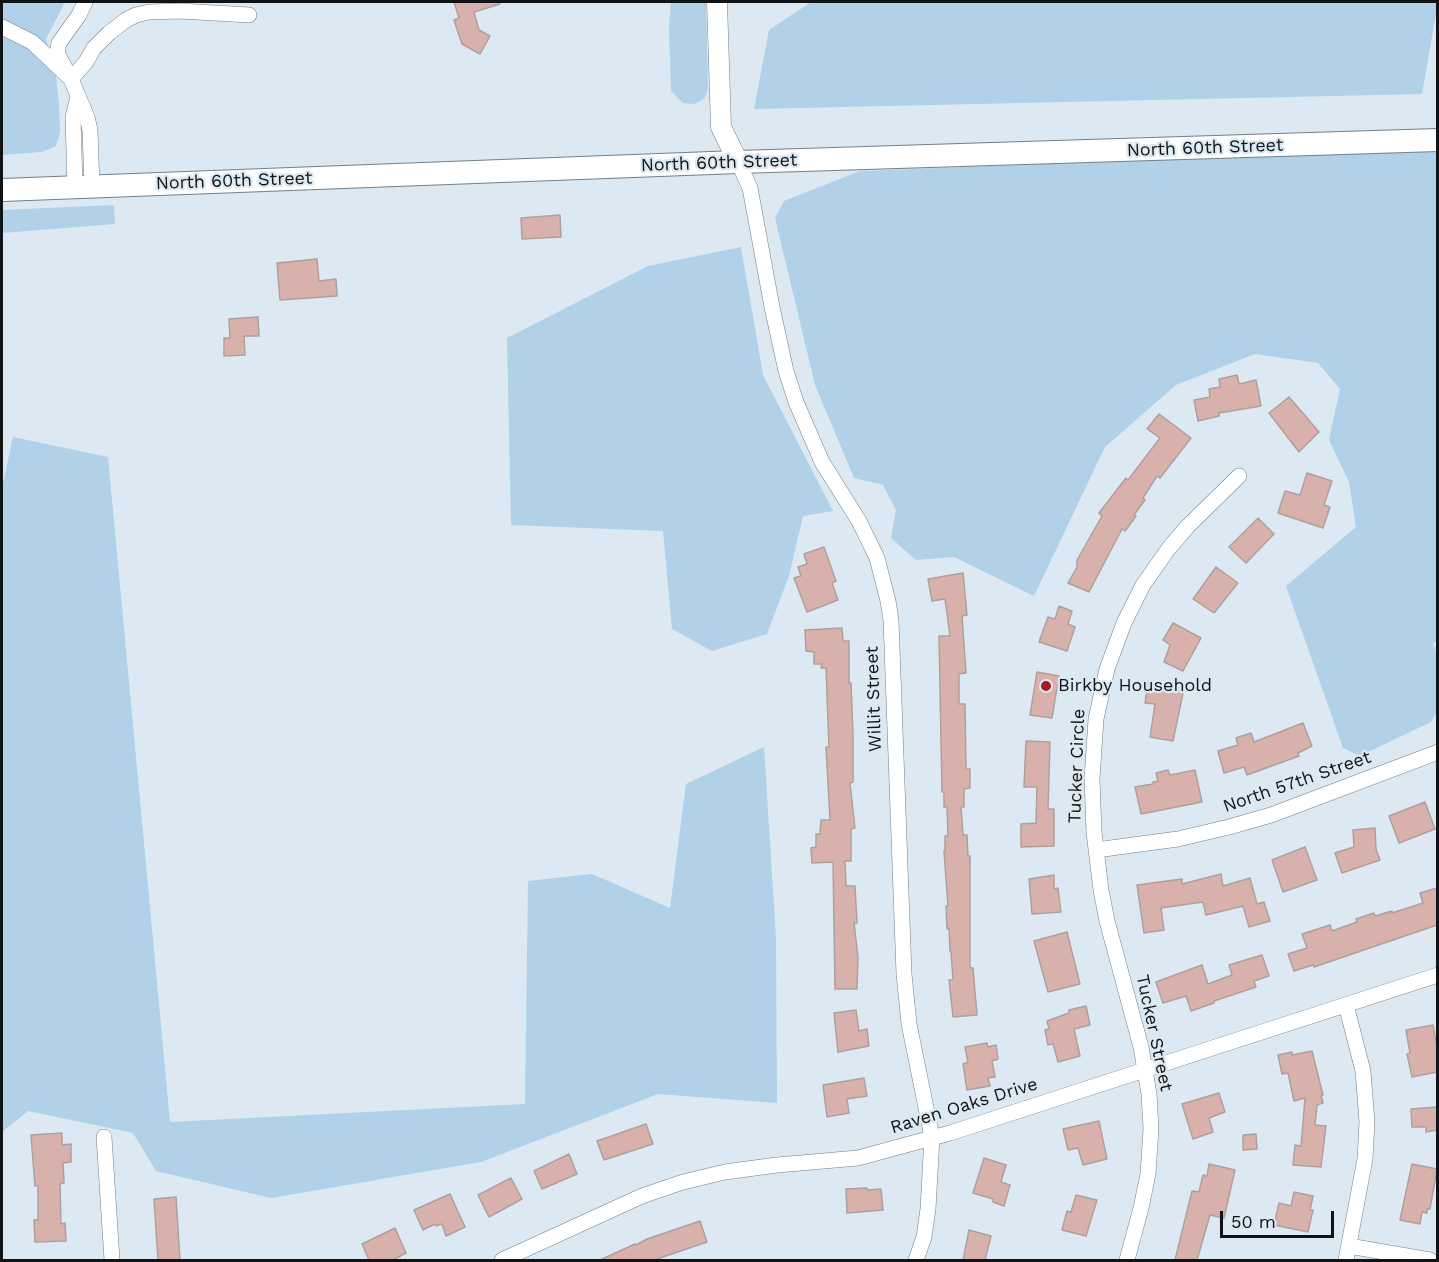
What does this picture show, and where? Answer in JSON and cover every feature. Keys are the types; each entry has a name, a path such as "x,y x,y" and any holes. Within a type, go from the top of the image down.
{"main road":[{"name":"North 60th Street","path":"2,190 738,162 1437,140"}],"street":[{"path":"84,187 73,117 78,97 57,53 58,43 79,15 85,2"},
{"path":"717,2 721,128 738,162"},
{"path":"71,79 86,62 94,48 126,20 149,12 201,7 249,15"},
{"path":"2,27 32,42 71,79"},
{"name":"Willit Street","path":"738,162 750,188 772,307 786,371 796,402 822,462 859,521 877,558 888,601 891,620 904,974 909,1024 932,1137 928,1209 924,1237 916,1260"},
{"name":"Tucker Circle","path":"1096,850 1092,779 1096,719 1107,669 1124,623 1143,585 1169,548 1239,476"},
{"name":"North 57th Street","path":"1096,850 1178,839 1271,815 1437,752"},
{"name":"Tucker Street","path":"1096,850 1107,921 1145,1068 1149,1094 1151,1129 1148,1174 1127,1260"},
{"name":"Raven Oaks Drive","path":"502,1260 642,1196 683,1182 725,1172 858,1158 950,1133 1437,975"},
{"path":"1346,1005 1363,1071 1366,1122 1365,1159 1348,1253 1430,1260"},
{"path":"104,1137 112,1260"}],"shaded area":[{"path":"2,2 65,2 46,39 56,76 60,132 56,146 42,152 2,155"},
{"path":"671,2 706,2 708,89 704,99 694,104 683,103 671,91 669,27"},
{"path":"811,2 1438,2 1422,94 754,109 769,30"},
{"path":"1437,149 1438,641 1433,643 1437,655 1438,710 1431,722 1360,756 1343,748 1286,586 1356,527 1349,482 1329,440 1340,389 1318,363 1255,354 1176,385 1105,447 1034,596 954,557 916,560 891,538 896,510 883,485 854,478 815,385 775,218 784,201 860,171"},
{"path":"114,205 115,224 2,233 2,210"},
{"path":"741,247 763,375 833,511 803,516 789,576 767,634 712,651 672,629 663,531 511,525 507,338 648,266"},
{"path":"13,437 108,457 170,1122 525,1104 528,881 592,874 670,908 686,784 764,747 776,939 777,1103 658,1094 481,1162 271,1198 156,1171 133,1133 28,1111 2,1132 2,488"}],"building":[{"path":"454,2 499,2 500,4 474,12 479,30 490,36 480,54 462,44 454,20 459,18"},
{"path":"560,215 561,237 522,239 521,218"},
{"path":"317,259 319,281 336,279 337,296 280,300 277,263"},
{"path":"258,317 259,336 244,336 245,355 224,356 224,338 230,338 229,319"},
{"path":"1237,375 1239,384 1256,380 1261,406 1219,413 1219,416 1198,421 1194,400 1210,397 1209,389 1220,387 1219,379"},
{"path":"1289,397 1319,432 1299,452 1269,413"},
{"path":"1159,414 1191,438 1160,478 1157,476 1143,498 1145,500 1134,515 1136,516 1125,531 1122,529 1089,592 1068,583 1077,567 1077,560 1102,516 1099,513 1160,438 1147,429"},
{"path":"1307,473 1332,481 1324,505 1330,507 1323,528 1278,513 1285,491 1300,495"},
{"path":"1258,518 1274,534 1246,563 1229,547"},
{"path":"824,547 836,581 832,583 838,600 807,612 794,578 801,576 798,567 807,564 804,554"},
{"path":"1216,567 1238,583 1214,613 1193,599"},
{"path":"963,573 967,615 962,616 966,673 959,674 959,704 965,704 966,769 970,769 970,788 964,789 964,807 961,807 963,835 967,835 968,856 970,856 970,968 973,968 977,1015 953,1017 949,980 953,980 946,906 948,906 944,851 945,836 948,836 947,807 944,807 944,792 942,792 939,636 950,636 945,599 932,601 928,579"},
{"path":"1059,606 1072,611 1068,624 1075,627 1067,651 1039,642 1048,617 1055,619"},
{"path":"1173,623 1201,638 1183,671 1164,662 1170,645 1163,640"},
{"path":"842,628 843,641 849,641 853,735 853,782 850,783 855,828 851,829 851,861 845,861 846,886 855,886 857,989 835,989 833,862 812,863 811,848 816,847 816,834 820,834 821,820 830,820 826,747 829,747 826,668 821,668 822,664 814,664 814,652 806,651 805,630"},
{"name":"Birkby Household","path":"1037,672 1059,676 1052,718 1030,715"},
{"path":"1148,682 1184,688 1173,741 1150,737 1155,704 1145,703"},
{"path":"1303,723 1312,746 1298,753 1299,756 1247,775 1244,767 1224,773 1218,751 1238,745 1236,738 1251,733 1254,742"},
{"path":"1026,741 1050,742 1048,809 1054,809 1054,846 1021,847 1021,824 1036,823 1037,787 1024,787"},
{"path":"1168,770 1170,775 1195,770 1202,802 1141,814 1135,787 1153,784 1158,781 1156,773"},
{"path":"1425,802 1435,829 1399,843 1389,816"},
{"path":"1375,828 1376,849 1380,860 1342,873 1335,853 1354,847 1353,830"},
{"path":"1305,847 1317,880 1283,892 1272,860"},
{"path":"1221,874 1223,886 1250,878 1257,904 1264,902 1270,921 1249,927 1243,906 1206,915 1203,902 1161,908 1164,930 1144,933 1137,885 1182,879 1182,884"},
{"path":"1054,875 1054,889 1058,888 1061,912 1032,914 1029,879"},
{"path":"1437,888 1437,925 1314,967 1313,965 1294,971 1288,954 1307,948 1302,934 1330,925 1332,931 1374,913 1375,916 1392,911 1392,913 1423,903 1420,893"},
{"path":"1067,932 1080,984 1048,992 1034,941"},
{"path":"1262,955 1269,976 1254,981 1256,987 1191,1011 1186,996 1163,1003 1156,982 1202,965 1208,984 1232,975 1229,965"},
{"path":"1086,1006 1090,1025 1074,1029 1080,1056 1058,1062 1053,1044 1048,1045 1045,1030 1049,1029 1047,1021 1069,1013 1069,1010"},
{"path":"856,1010 859,1031 867,1029 869,1046 838,1052 834,1013"},
{"path":"1433,1025 1437,1048 1437,1072 1412,1077 1407,1054 1410,1053 1406,1030"},
{"path":"987,1043 988,1047 996,1045 998,1059 992,1061 995,1077 988,1078 990,1086 967,1090 963,1064 968,1062 965,1047"},
{"path":"1312,1051 1323,1095 1321,1095 1323,1103 1317,1105 1315,1125 1326,1126 1321,1167 1293,1165 1295,1145 1301,1146 1305,1098 1294,1101 1288,1073 1282,1074 1278,1055"},
{"path":"864,1078 867,1096 847,1099 849,1113 827,1117 823,1085"},
{"path":"1219,1093 1225,1112 1209,1118 1213,1132 1193,1139 1182,1104"},
{"path":"1437,1107 1437,1130 1426,1132 1426,1127 1412,1127 1411,1109"},
{"path":"1099,1121 1107,1159 1083,1165 1078,1148 1068,1150 1063,1129"},
{"path":"646,1124 653,1144 604,1160 597,1141"},
{"path":"62,1133 62,1145 71,1144 71,1162 63,1163 64,1183 60,1184 61,1224 65,1223 66,1241 35,1242 34,1220 38,1220 38,1186 35,1186 31,1135"},
{"path":"1256,1134 1257,1149 1243,1150 1243,1135"},
{"path":"569,1154 577,1174 542,1189 534,1171"},
{"path":"984,1158 1006,1165 1001,1182 1010,1185 1004,1206 993,1202 993,1199 973,1193"},
{"path":"1209,1164 1235,1170 1224,1218 1210,1215 1197,1260 1175,1260 1192,1191 1199,1192 1203,1175 1207,1176"},
{"path":"1412,1164 1437,1169 1430,1209 1427,1209 1427,1213 1422,1212 1420,1224 1400,1220"},
{"path":"511,1178 522,1199 489,1217 478,1195"},
{"path":"867,1188 867,1190 881,1189 883,1210 847,1213 846,1189"},
{"path":"1294,1192 1313,1196 1310,1210 1313,1210 1308,1232 1274,1225 1279,1203 1291,1206"},
{"path":"450,1194 465,1227 446,1236 442,1224 436,1226 435,1224 423,1230 414,1210"},
{"path":"1076,1195 1097,1200 1086,1236 1062,1230 1067,1211 1071,1212"},
{"path":"176,1197 180,1260 158,1260 154,1199"},
{"path":"700,1221 707,1242 654,1260 600,1260 647,1239"},
{"path":"395,1228 406,1253 393,1260 369,1260 362,1244"},
{"path":"969,1230 991,1236 985,1260 963,1260"}],"place":[{"name":"Birkby Household","path":"1046,686"}]}
